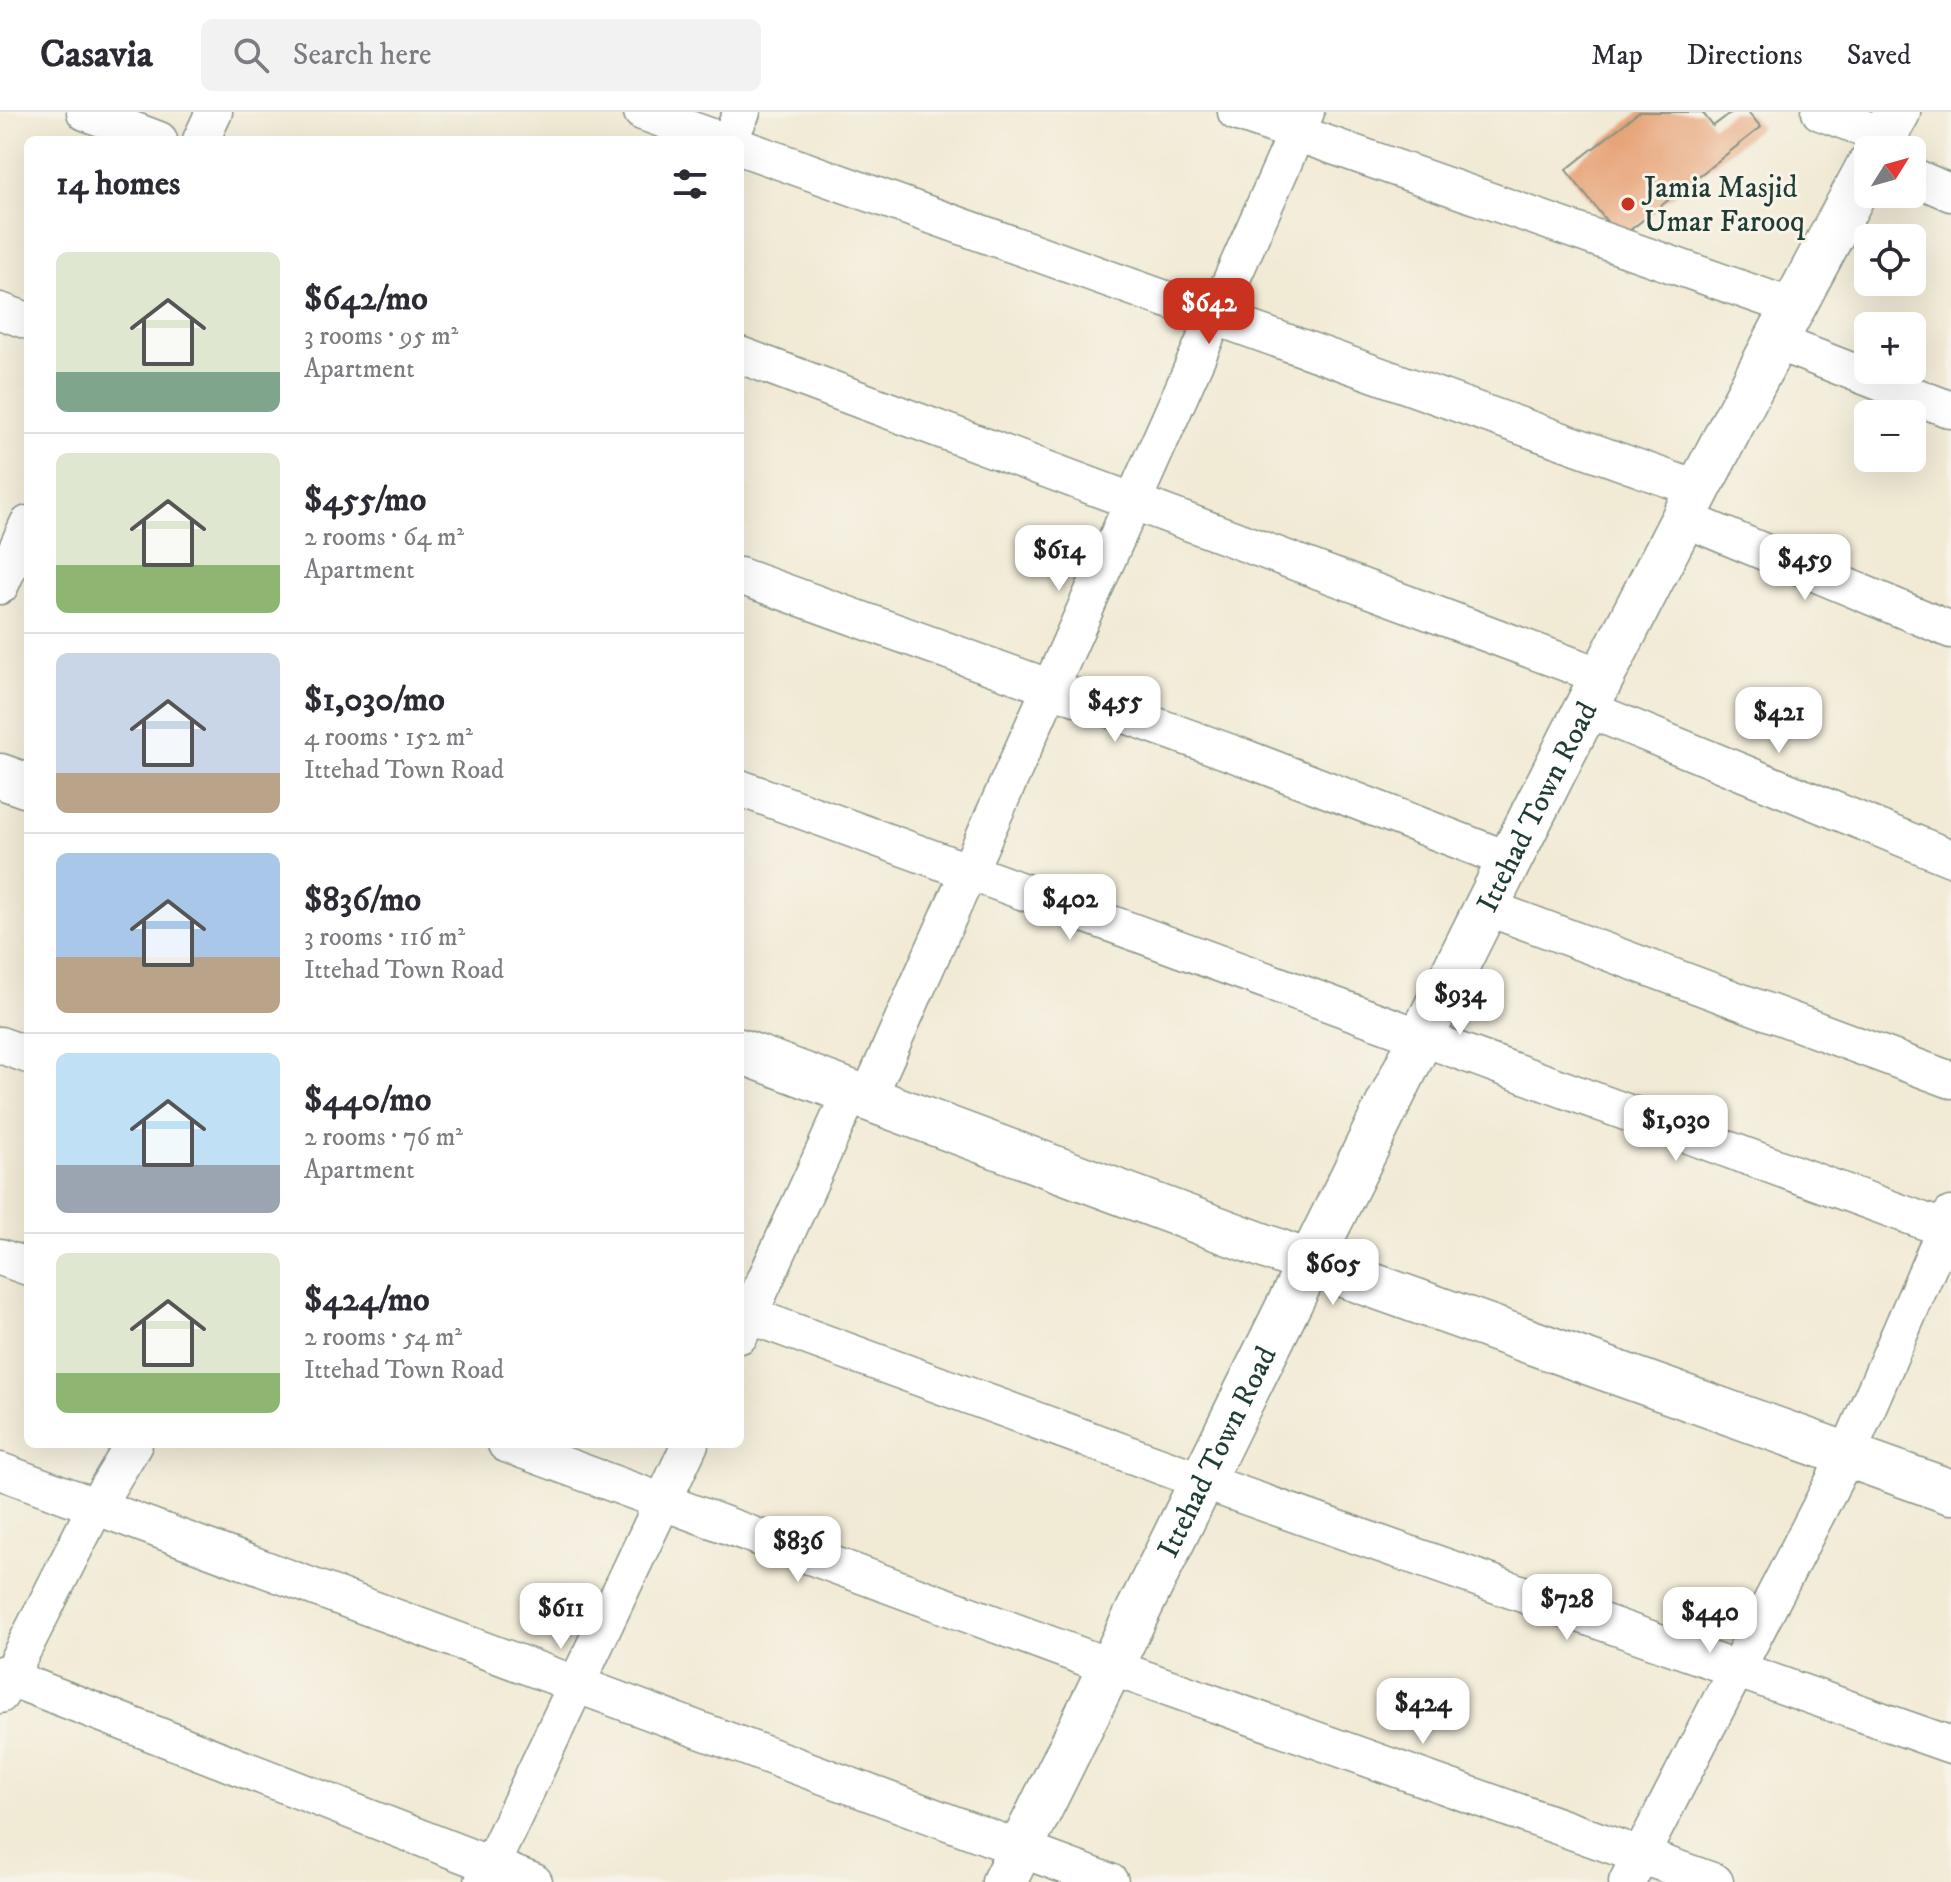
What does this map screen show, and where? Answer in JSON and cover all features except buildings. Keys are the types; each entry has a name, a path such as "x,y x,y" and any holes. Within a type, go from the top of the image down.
{"street":[{"path":"85,112 148,136"},
{"path":"203,136 214,112"},
{"path":"642,112 709,136"},
{"path":"731,136 742,112"},
{"path":"1236,112 1301,123 1784,324 1951,410"},
{"path":"1820,112 1871,136"},
{"path":"744,1319 968,873 1301,123"},
{"path":"744,148 1215,317 1690,504 1951,630"},
{"path":"1926,182 1951,193"},
{"name":"Ittehad Town Road","path":"1012,1866 1593,692 1854,193"},
{"path":"0,311 24,320"},
{"path":"744,357 1132,503 1593,692 1951,858"},
{"path":"0,515 24,524"},
{"path":"0,586 24,534"},
{"path":"744,577 1248,759 1509,860"},
{"path":"0,776 24,785"},
{"path":"744,789 1421,1037 1949,1225 1847,1455 1633,1869"},
{"path":"1486,907 1951,1080"},
{"path":"0,1045 24,1054"},
{"path":"744,1052 1310,1263 1951,1492"},
{"path":"0,1257 24,1266"},
{"path":"744,1321 1951,1745"},
{"path":"132,1448 96,1506 3,1682 487,1874 534,1882"},
{"path":"517,1448 1111,1667 1633,1869 1715,1882"},
{"path":"487,1874 688,1448"},
{"path":"0,1471 577,1686 1012,1866 1110,1882"}],"place":[{"name":"Jamia Masjid Umar Farooq","path":"1628,204"}]}
